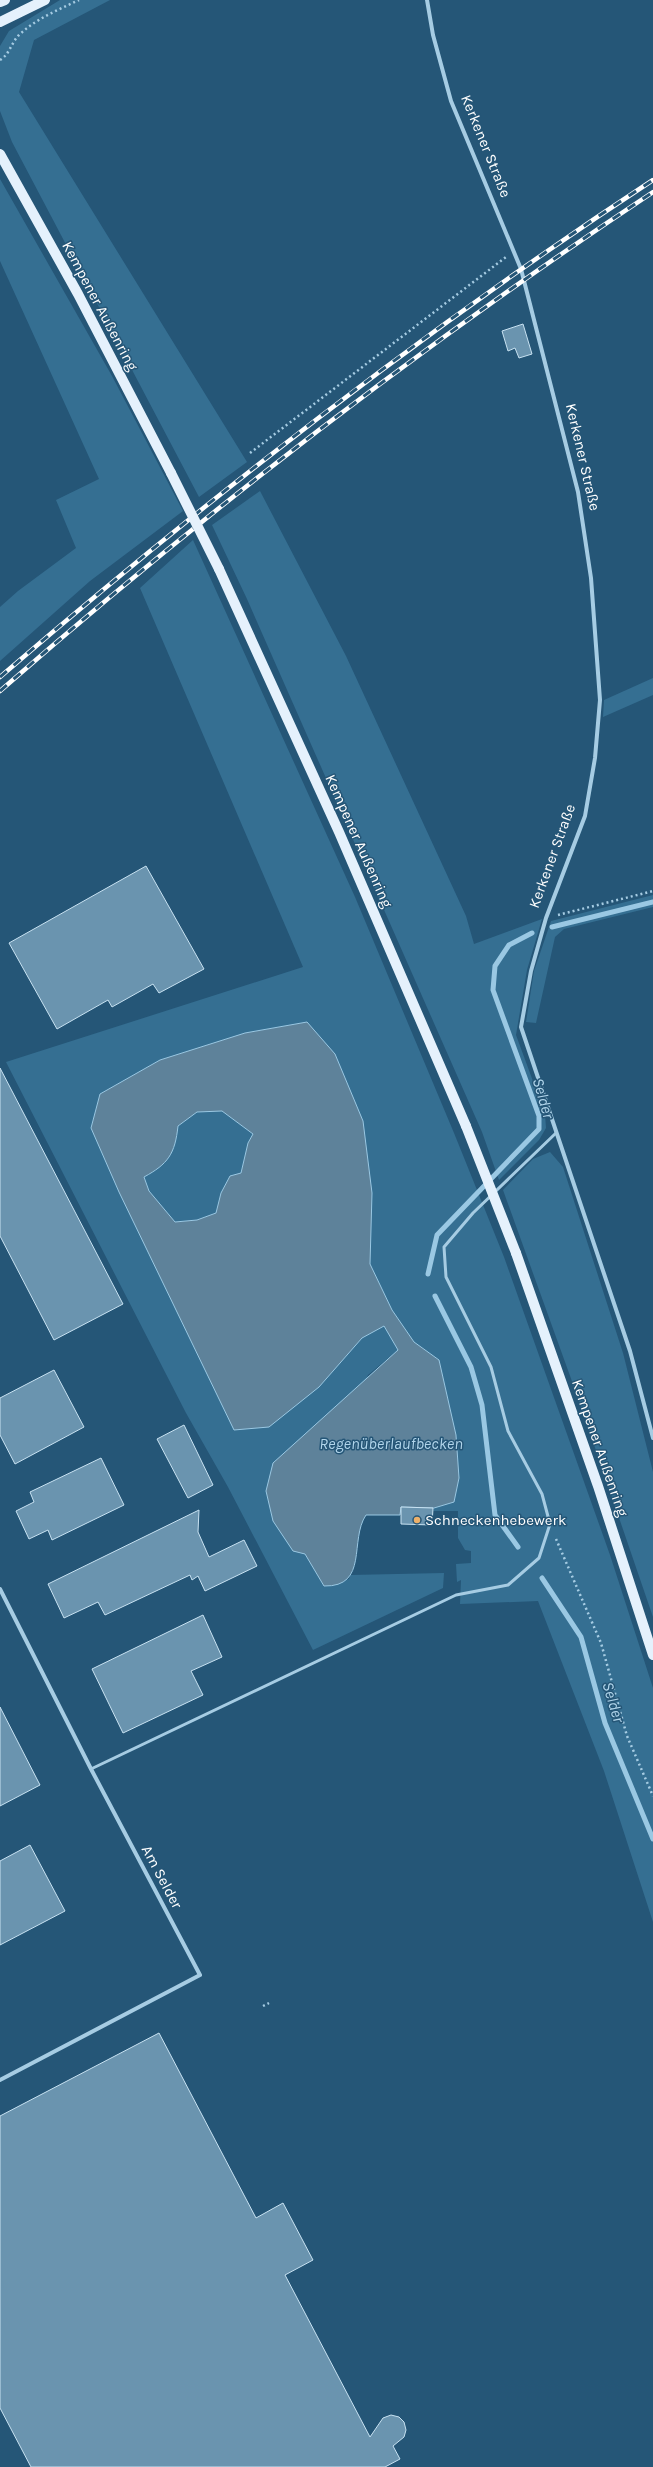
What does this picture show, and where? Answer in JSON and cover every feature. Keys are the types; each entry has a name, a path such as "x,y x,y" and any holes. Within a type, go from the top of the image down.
{"main road":[{"path":"0,2 4,0"},
{"path":"0,29 4,20 45,0"},
{"name":"Kempener Außenring","path":"0,154 81,300 171,473 219,570 336,825 466,1126 516,1253 598,1486 653,1654"}],"street":[{"name":"Kerkener Straße","path":"427,0 433,35 451,100 514,251 524,279 578,492 591,578 600,700 595,758 585,816 542,931 531,971 521,1027 630,1352 653,1438"},
{"name":"Am Selder","path":"0,1589 200,1975 0,2080"}],"lane":[{"path":"92,1769 456,1595 508,1585 539,1558 550,1524 542,1494 508,1432 491,1367 446,1277 444,1246 473,1213 556,1133"}],"path":[{"path":"0,60 6,57 18,37 34,23 79,0"},
{"path":"250,453 514,251"},
{"path":"546,918 653,891"},
{"path":"550,1524 601,1643 627,1736 653,1796"},
{"path":"263,2006 269,2003"}],"shaded area":[{"path":"60,0 110,0 34,40 19,92 247,462 199,497 12,142 0,111 0,46 9,31"},
{"path":"0,179 112,376 183,511 90,581 0,661 0,607 18,591 76,548 56,500 99,479 0,261"},
{"path":"260,491 346,656 466,916 474,944 542,919 527,970 516,1035 545,1114 546,1128 539,1140 499,1180 482,1132 247,599 212,525"},
{"path":"193,540 355,897 454,1133 504,1257 610,1555 653,1688 653,1922 604,1771 538,1601 460,1604 461,1580 457,1582 456,1564 471,1563 471,1551 465,1550 458,1538 458,1511 433,1511 434,1508 454,1502 459,1478 456,1435 439,1360 414,1342 392,1310 370,1264 372,1193 307,1022 245,1033 160,1060 100,1094 91,1128 319,1387 362,1338 384,1326 398,1350 368,1375 305,1554 324,1586 349,1579 350,1575 444,1573 443,1588 313,1650 228,1487 186,1413 6,1062 303,967 140,588"},
{"path":"653,678 653,695 603,717 604,700"},
{"path":"653,895 653,907 564,929 555,937 536,1023 526,1022 534,971 551,921"},
{"path":"222,1111 253,1134 248,1143 241,1173 221,1193 216,1213 197,1220 175,1222 149,1191 144,1177 157,1168 167,1156 175,1142 178,1126 197,1112"},
{"path":"550,1152 563,1167 623,1353 653,1472 653,1617 578,1398 503,1190 533,1159"}],"water":[{"name":"Regenüberlaufbecken","path":"307,1022 335,1054 363,1121 372,1193 370,1264 392,1310 414,1342 439,1360 456,1435 459,1478 454,1502 434,1508 401,1507 400,1515 366,1515 361,1525 353,1571 347,1579 338,1584 324,1586 305,1554 293,1551 273,1521 266,1491 273,1463 398,1350 384,1326 362,1338 319,1387 269,1427 234,1430 119,1192 91,1128 100,1094 160,1060 245,1033","holes":["222,1111 253,1134 248,1143 241,1173 230,1176 221,1193 216,1213 197,1220 175,1222 149,1191 144,1177 165,1163 175,1144 178,1126 197,1112"]}],"building":[{"path":"523,324 532,354 519,358 515,348 508,351 502,331"},
{"path":"146,866 204,969 159,993 153,984 112,1007 108,1000 57,1029 9,943"},
{"path":"0,1068 123,1304 54,1340 0,1236"},
{"path":"54,1370 84,1427 15,1464 0,1435 0,1398"},
{"path":"184,1425 213,1485 188,1498 157,1439"},
{"path":"101,1458 124,1505 52,1540 48,1530 29,1539 16,1511 34,1502 30,1492"},
{"name":"Schneckenhebewerk","path":"401,1507 433,1508 432,1525 401,1524"},
{"path":"199,1510 198,1532 209,1557 244,1540 257,1566 205,1591 198,1576 192,1580 190,1575 105,1615 98,1602 64,1618 48,1584"},
{"path":"203,1615 222,1657 191,1671 203,1695 123,1733 92,1669"},
{"path":"0,1707 40,1785 0,1806"},
{"path":"30,1845 65,1911 0,1945 0,1861"},
{"path":"159,2033 256,2218 283,2203 313,2260 285,2275 370,2437 383,2418 391,2415 399,2417 404,2422 406,2430 404,2437 393,2446 400,2459 385,2467 31,2467 0,2408 0,2116"}],"waterway":[{"name":"Selder","path":"552,927 653,902"},
{"name":"Selder","path":"428,1274 437,1235 539,1129 539,1116 493,990 495,966 509,945 532,933"},
{"name":"Selder","path":"435,1296 471,1367 482,1405 495,1515 518,1547"},
{"name":"Selder","path":"542,1578 581,1637 605,1723 653,1839"}],"railway":[{"path":"0,677 78,610 158,545 319,418 484,296 653,180"},
{"path":"0,691 157,558 318,431 483,309 653,192"}],"place":[{"name":"Schneckenhebewerk","path":"417,1520"}]}
